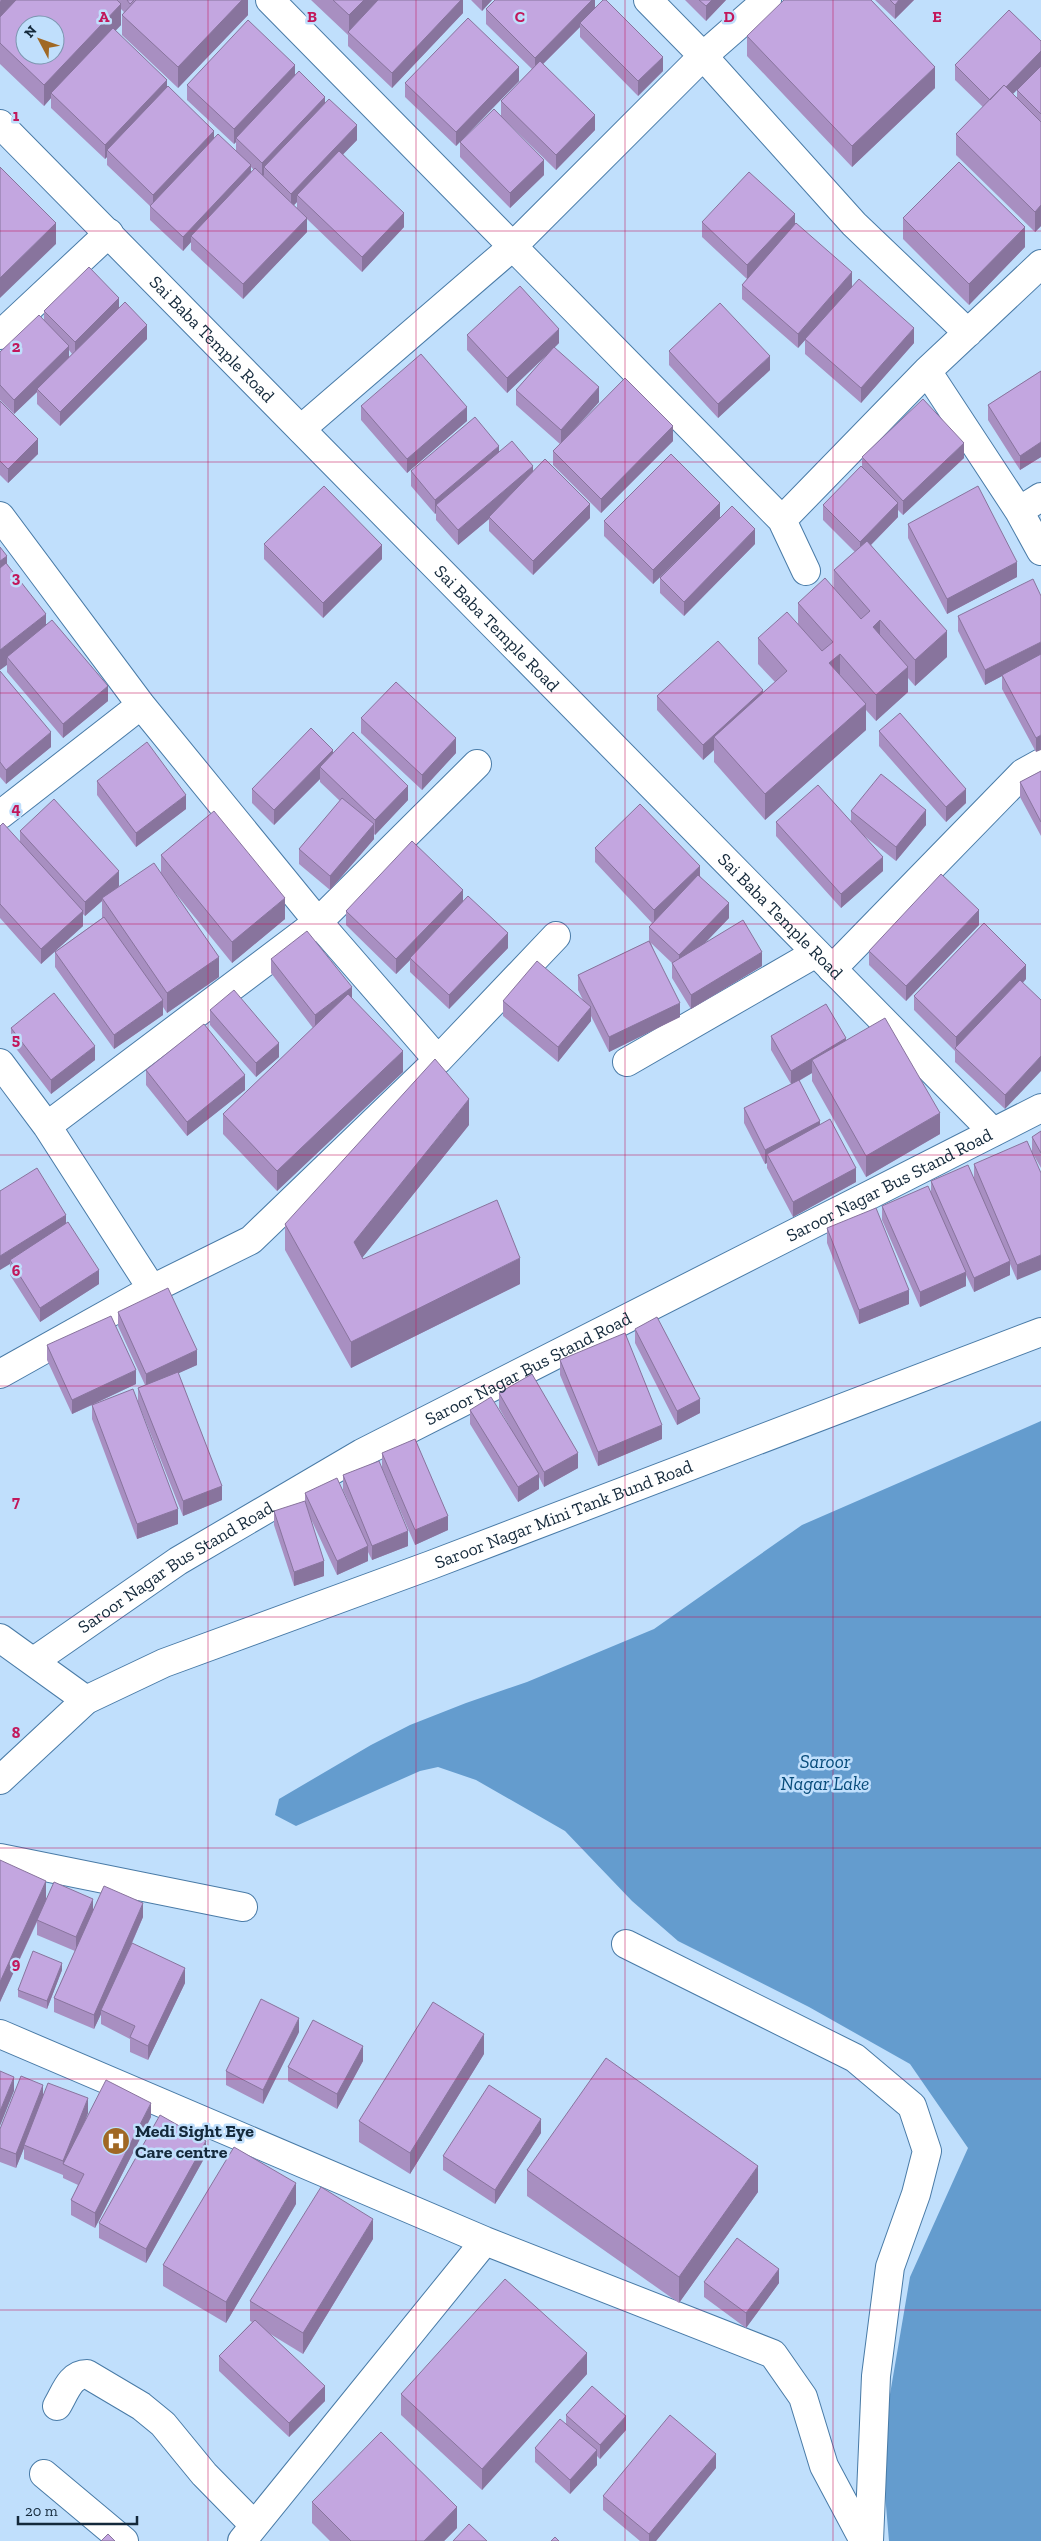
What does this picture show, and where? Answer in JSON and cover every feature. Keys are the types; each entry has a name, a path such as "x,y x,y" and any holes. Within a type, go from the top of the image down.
{"street":[{"path":"270,0 511,248 782,520 806,571"},
{"path":"648,0 703,56 854,224 968,333"},
{"path":"301,429 511,248 703,56 767,0"},
{"name":"Sai Baba Temple Road","path":"0,124 993,1132"},
{"path":"0,334 109,234"},
{"path":"782,520 927,371 1041,264"},
{"path":"927,371 1030,504 1041,551"},
{"path":"0,516 141,705 318,922 438,1060"},
{"path":"0,815 141,705"},
{"path":"627,1062 824,961 1023,773 1041,763"},
{"path":"47,1126 318,922 477,764"},
{"path":"0,1374 152,1289 251,1240 438,1060 556,936"},
{"path":"0,1063 47,1126 152,1289"},
{"name":"Saroor Nagar Bus Stand Road","path":"34,1661 178,1561 362,1453 1041,1108"},
{"name":"Saroor Nagar Mini Tank Bund Road","path":"0,1780 86,1700 164,1663 431,1565 1041,1332"},
{"path":"0,1638 86,1700"},
{"path":"0,1858 243,1908"},
{"path":"626,1944 855,2058 912,2106 927,2152 916,2194 890,2267 876,2376 869,2541"},
{"path":"0,2034 485,2241 772,2354 803,2396 824,2466 864,2541"},
{"path":"57,2406 74,2377 80,2374 87,2374 141,2406 163,2424 204,2474 248,2533 485,2241"},
{"path":"44,2474 124,2541"}],"water":[{"name":"Saroor Nagar Lake","path":"1041,1421 1041,2541 889,2541 881,2447 910,2277 968,2148 910,2064 809,2007 678,1941 632,1901 565,1831 476,1780 438,1767 420,1771 296,1826 275,1815 279,1799 371,1745 410,1725 527,1682 654,1629 802,1525"}],"building":[{"path":"16,0 117,0 121,4 65,63 65,15 15,15 15,57 0,43 0,17"},
{"path":"136,0 242,0 178,67 122,15"},
{"path":"333,0 364,0 349,15"},
{"path":"378,0 461,0 392,73 348,32"},
{"path":"495,0 592,0 535,58 486,9"},
{"path":"603,0 606,0 663,57 638,81 580,23"},
{"path":"699,0 712,0 706,6"},
{"path":"784,0 871,0 935,67 852,146 747,36"},
{"path":"890,0 899,0 895,5"},
{"path":"1009,10 1041,41 1041,51 1006,87 1004,85 990,100 955,65"},
{"path":"468,18 519,67 456,132 405,83"},
{"path":"248,20 295,65 234,129 187,85"},
{"path":"113,28 167,80 105,145 51,93"},
{"path":"540,61 595,115 556,155 501,101"},
{"path":"23,65 63,65 44,85"},
{"path":"1041,66 1041,114 1017,90"},
{"path":"299,71 325,97 262,163 236,138"},
{"path":"1004,85 1041,122 1041,205 1035,212 956,134"},
{"path":"168,86 214,131 153,195 107,150"},
{"path":"329,99 357,125 291,194 264,167"},
{"path":"494,109 544,160 510,193 460,142"},
{"path":"218,134 251,165 183,237 150,206"},
{"path":"339,151 404,213 362,257 297,195"},
{"path":"959,162 1025,227 969,284 903,218"},
{"path":"0,167 56,223 0,278"},
{"path":"255,168 307,218 243,284 191,236"},
{"path":"749,172 795,214 747,265 702,222"},
{"path":"796,223 852,272 798,334 742,285"},
{"path":"89,267 119,298 75,342 44,311"},
{"path":"859,279 914,328 861,388 805,339"},
{"path":"520,286 559,329 507,378 467,335"},
{"path":"125,302 147,325 60,412 37,389"},
{"path":"720,303 770,356 718,404 669,351"},
{"path":"39,315 69,346 14,400 0,385 0,352"},
{"path":"554,347 599,387 561,430 516,390"},
{"path":"421,354 467,407 407,459 361,406"},
{"path":"1041,371 1041,442 1020,456 988,405"},
{"path":"625,378 673,426 601,499 553,451"},
{"path":"923,399 964,443 903,501 862,457"},
{"path":"0,401 38,439 8,469 0,461"},
{"path":"475,417 499,446 435,500 411,471"},
{"path":"512,441 533,466 458,530 436,505"},
{"path":"671,454 720,503 653,570 604,521"},
{"path":"545,459 590,504 533,561 489,517"},
{"path":"861,466 898,503 860,542 823,505"},
{"path":"324,486 382,545 323,603 264,544"},
{"path":"978,486 1017,562 947,599 908,524"},
{"path":"732,506 755,529 684,602 660,578"},
{"path":"867,541 947,631 915,660 880,620 873,627 908,667 876,695 840,654 829,663 866,704 765,794 714,737 787,671 758,638 787,612 822,651 833,642 798,603 825,578 861,619 870,611 834,570"},
{"path":"0,547 7,556 0,561"},
{"path":"6,563 46,614 0,650 0,568"},
{"path":"1033,579 1041,596 1041,642 985,670 958,616"},
{"path":"52,620 108,686 63,724 7,657"},
{"path":"718,641 763,690 703,745 657,696"},
{"path":"1041,654 1041,735 1036,738 1002,675"},
{"path":"0,671 51,732 6,770 0,762"},
{"path":"396,682 456,738 422,775 361,718"},
{"path":"900,713 966,789 946,807 879,731"},
{"path":"311,728 333,750 274,810 252,789"},
{"path":"353,732 408,786 375,820 320,767"},
{"path":"147,742 186,795 136,833 97,781"},
{"path":"1041,771 1041,822 1020,782"},
{"path":"881,774 926,810 896,847 851,811"},
{"path":"818,785 883,857 841,894 776,822"},
{"path":"342,798 374,824 330,876 299,849"},
{"path":"54,799 119,871 85,902 20,831"},
{"path":"640,804 700,866 654,910 595,848"},
{"path":"214,811 285,898 232,942 161,855"},
{"path":"3,823 83,911 41,949 0,904 0,826"},
{"path":"412,841 463,890 396,959 346,911"},
{"path":"154,863 219,957 167,993 102,898"},
{"path":"941,874 979,910 906,986 869,951"},
{"path":"698,875 729,903 679,955 649,927"},
{"path":"468,896 508,933 449,995 410,958"},
{"path":"104,917 163,1000 114,1035 55,952"},
{"path":"743,920 762,952 691,995 672,963"},
{"path":"984,923 1026,965 956,1037 914,996"},
{"path":"307,931 352,987 315,1015 271,959"},
{"path":"649,941 680,1003 609,1037 578,975"},
{"path":"537,961 591,1007 558,1047 503,1001"},
{"path":"1020,980 1041,1000 1041,1056 1005,1095 955,1048"},
{"path":"234,990 279,1043 256,1063 210,1010"},
{"path":"54,993 95,1046 51,1080 11,1028"},
{"path":"348,994 403,1051 277,1171 223,1114"},
{"path":"826,1004 846,1038 791,1071 771,1036"},
{"path":"885,1018 940,1113 866,1156 812,1060"},
{"path":"204,1024 245,1075 187,1122 146,1070"},
{"path":"435,1059 469,1099 354,1242 363,1259 497,1200 520,1258 351,1342 285,1224"},
{"path":"799,1080 820,1121 765,1150 744,1108"},
{"path":"830,1119 856,1168 793,1202 767,1154"},
{"path":"1041,1131 1041,1153 1032,1137"},
{"path":"1027,1141 1041,1173 1041,1255 1017,1265 974,1164"},
{"path":"968,1165 1010,1261 974,1278 931,1181"},
{"path":"37,1168 66,1215 0,1256 0,1191"},
{"path":"928,1186 966,1272 920,1292 882,1206"},
{"path":"876,1208 909,1290 859,1310 827,1228"},
{"path":"68,1222 99,1270 40,1308 10,1260"},
{"path":"168,1288 197,1350 146,1374 118,1312"},
{"path":"111,1316 136,1370 72,1400 47,1345"},
{"path":"657,1317 700,1399 677,1411 635,1329"},
{"path":"625,1333 662,1425 598,1452 560,1360"},
{"path":"178,1372 222,1486 183,1501 138,1388"},
{"path":"532,1374 578,1453 544,1472 499,1393"},
{"path":"133,1389 178,1509 137,1524 92,1405"},
{"path":"491,1397 539,1474 518,1487 470,1410"},
{"path":"415,1439 448,1516 415,1530 382,1453"},
{"path":"379,1461 408,1531 372,1546 343,1475"},
{"path":"337,1478 368,1546 337,1561 305,1493"},
{"path":"305,1501 324,1561 294,1572 274,1511"},
{"path":"0,1860 46,1881 0,1982"},
{"path":"54,1882 93,1899 76,1937 37,1920"},
{"path":"104,1886 143,1903 94,2015 54,1998"},
{"path":"132,1943 185,1968 148,2046 130,2037 135,2026 101,2010"},
{"path":"33,1951 62,1963 47,2001 18,1990"},
{"path":"261,1999 299,2018 263,2090 226,2071"},
{"path":"433,2002 484,2034 410,2153 359,2121"},
{"path":"313,2020 363,2046 337,2094 288,2067"},
{"path":"606,2058 758,2166 679,2277 527,2170"},
{"path":"0,2071 14,2077 0,2111"},
{"path":"21,2076 43,2085 16,2154 0,2148 0,2129"},
{"path":"106,2080 151,2103 95,2213 71,2200 84,2174 63,2164"},
{"path":"48,2083 88,2098 63,2161 24,2145"},
{"path":"489,2085 541,2119 495,2190 443,2156"},
{"path":"160,2115 206,2141 146,2249 99,2223"},
{"path":"234,2147 296,2183 226,2302 163,2265"},
{"path":"321,2187 373,2219 303,2333 250,2301"},
{"path":"737,2238 779,2269 746,2313 704,2282"},
{"path":"505,2279 587,2353 482,2469 401,2394"},
{"path":"255,2320 325,2386 289,2423 219,2356"},
{"path":"592,2386 626,2416 600,2445 566,2415"},
{"path":"670,2415 716,2454 649,2534 603,2496"},
{"path":"560,2419 597,2450 570,2480 535,2448"},
{"path":"381,2432 457,2507 424,2541 351,2541 312,2502"},
{"path":"469,2524 487,2541 453,2541"},
{"path":"108,2534 115,2541 101,2541"},
{"path":"555,2537 559,2541 551,2541"}],"place":[{"name":"Medi Sight Eye Care centre","path":"116,2141"}]}
